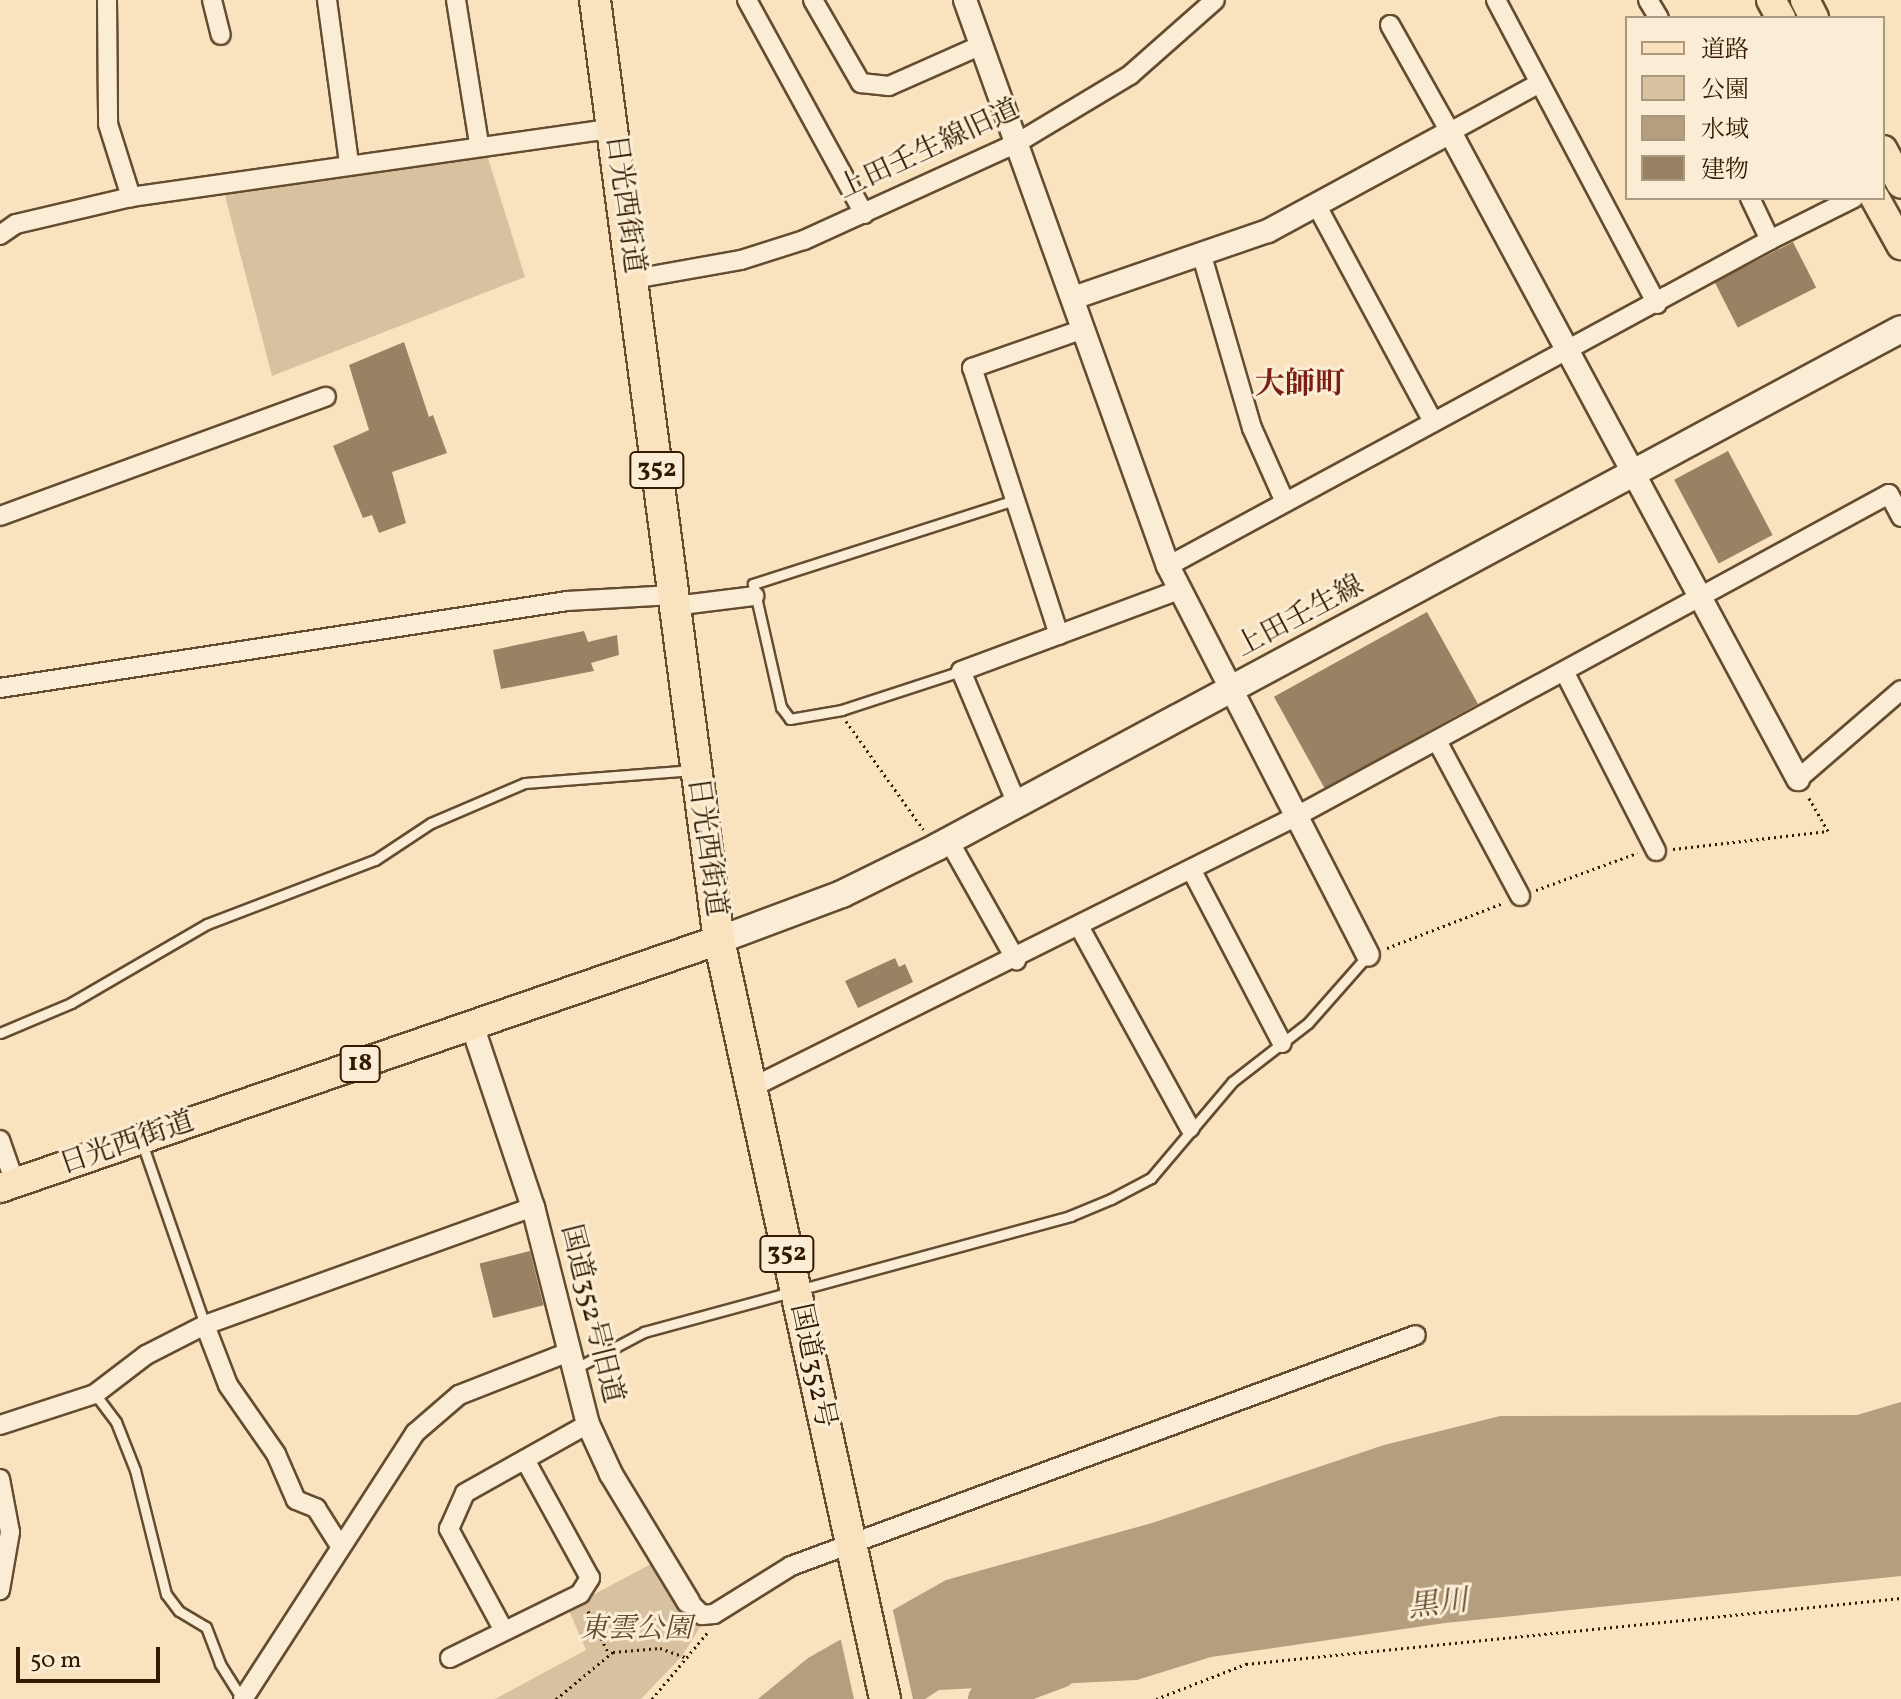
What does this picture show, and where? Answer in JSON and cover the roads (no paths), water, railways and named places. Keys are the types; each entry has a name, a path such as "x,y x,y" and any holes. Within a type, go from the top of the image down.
{"highway":[{"name":"日光西街道","path":"595,0 719,940"},
{"name":"国道352号","path":"719,940 885,1699"}],"main road":[{"path":"1885,154 1901,184"},
{"path":"1876,200 1901,245"},
{"name":"上田壬生線","path":"719,940 842,894 943,844 1901,329"},
{"name":"日光西街道","path":"7,1186 719,940"}],"street":[{"path":"107,0 108,124 131,197"},
{"path":"212,0 221,35"},
{"path":"327,0 349,163"},
{"path":"456,0 479,143"},
{"path":"747,0 864,214"},
{"path":"813,0 861,83 889,86 977,47"},
{"path":"965,0 977,47 1017,143 1168,566 1229,691 1368,955"},
{"name":"上田壬生線旧道","path":"634,279 741,260 864,214 1017,143 1130,75 1215,0"},
{"path":"1496,0 1657,304"},
{"path":"1390,25 1699,602 1798,779 1901,690"},
{"path":"1073,298 1202,256 1318,208 1540,83"},
{"path":"0,235 16,224 131,197 479,143 614,128"},
{"path":"1751,200 1770,240"},
{"path":"1168,566 1657,304 1770,240 1850,200"},
{"path":"1318,208 1433,422"},
{"path":"1202,256 1252,428 1285,502"},
{"path":"1059,635 972,368 1084,329"},
{"path":"0,516 326,397"},
{"path":"751,1088 1192,871 1699,602 1889,494 1901,517"},
{"path":"1017,804 961,671 1179,590"},
{"path":"0,688 567,601 754,596"},
{"path":"1565,673 1656,851"},
{"path":"1437,741 1520,896"},
{"path":"943,844 1016,960"},
{"path":"1192,871 1282,1043"},
{"path":"1080,928 1190,1128"},
{"name":"国道352号旧道","path":"472,1025 533,1207 569,1362 588,1424 611,1474 688,1601"},
{"path":"0,1140 7,1186"},
{"path":"0,1425 95,1394 146,1355 205,1325 533,1207"},
{"path":"205,1325 228,1385 276,1454 296,1500 316,1508 340,1546"},
{"path":"688,1601 702,1615 714,1614 791,1566 854,1556 1416,1335"},
{"path":"243,1699 415,1433 445,1406 490,1380 569,1362"},
{"path":"503,1629 449,1529 465,1493 588,1424"},
{"path":"450,1658 503,1629 580,1594 590,1578 525,1460"},
{"path":"0,1479 10,1532 0,1590"}],"lane":[{"path":"961,671 842,710 798,720 784,715 753,584 1015,500"},
{"path":"0,1033 71,1003 207,924 375,860 431,823 525,783 695,770"},
{"path":"569,1362 644,1332 794,1288 1070,1216 1151,1178 1190,1128 1232,1082 1308,1023 1368,955"},
{"path":"140,1140 205,1325"},
{"path":"95,1394 116,1422 135,1470 166,1594 179,1611 206,1627 220,1664 243,1699"}],"water":[{"path":"1901,1402 1901,1576 1445,1623 1211,1657 1137,1680 939,1690 925,1699 758,1699 808,1658 946,1580 1152,1523 1384,1445 1500,1416 1857,1415"}],"waterway":[{"name":"黒川","path":"985,1699 1060,1671"}],"district":[{"name":"大師町","path":"1300,385"}],"park label":[{"name":"東雲公園","path":"636,1630"}]}
